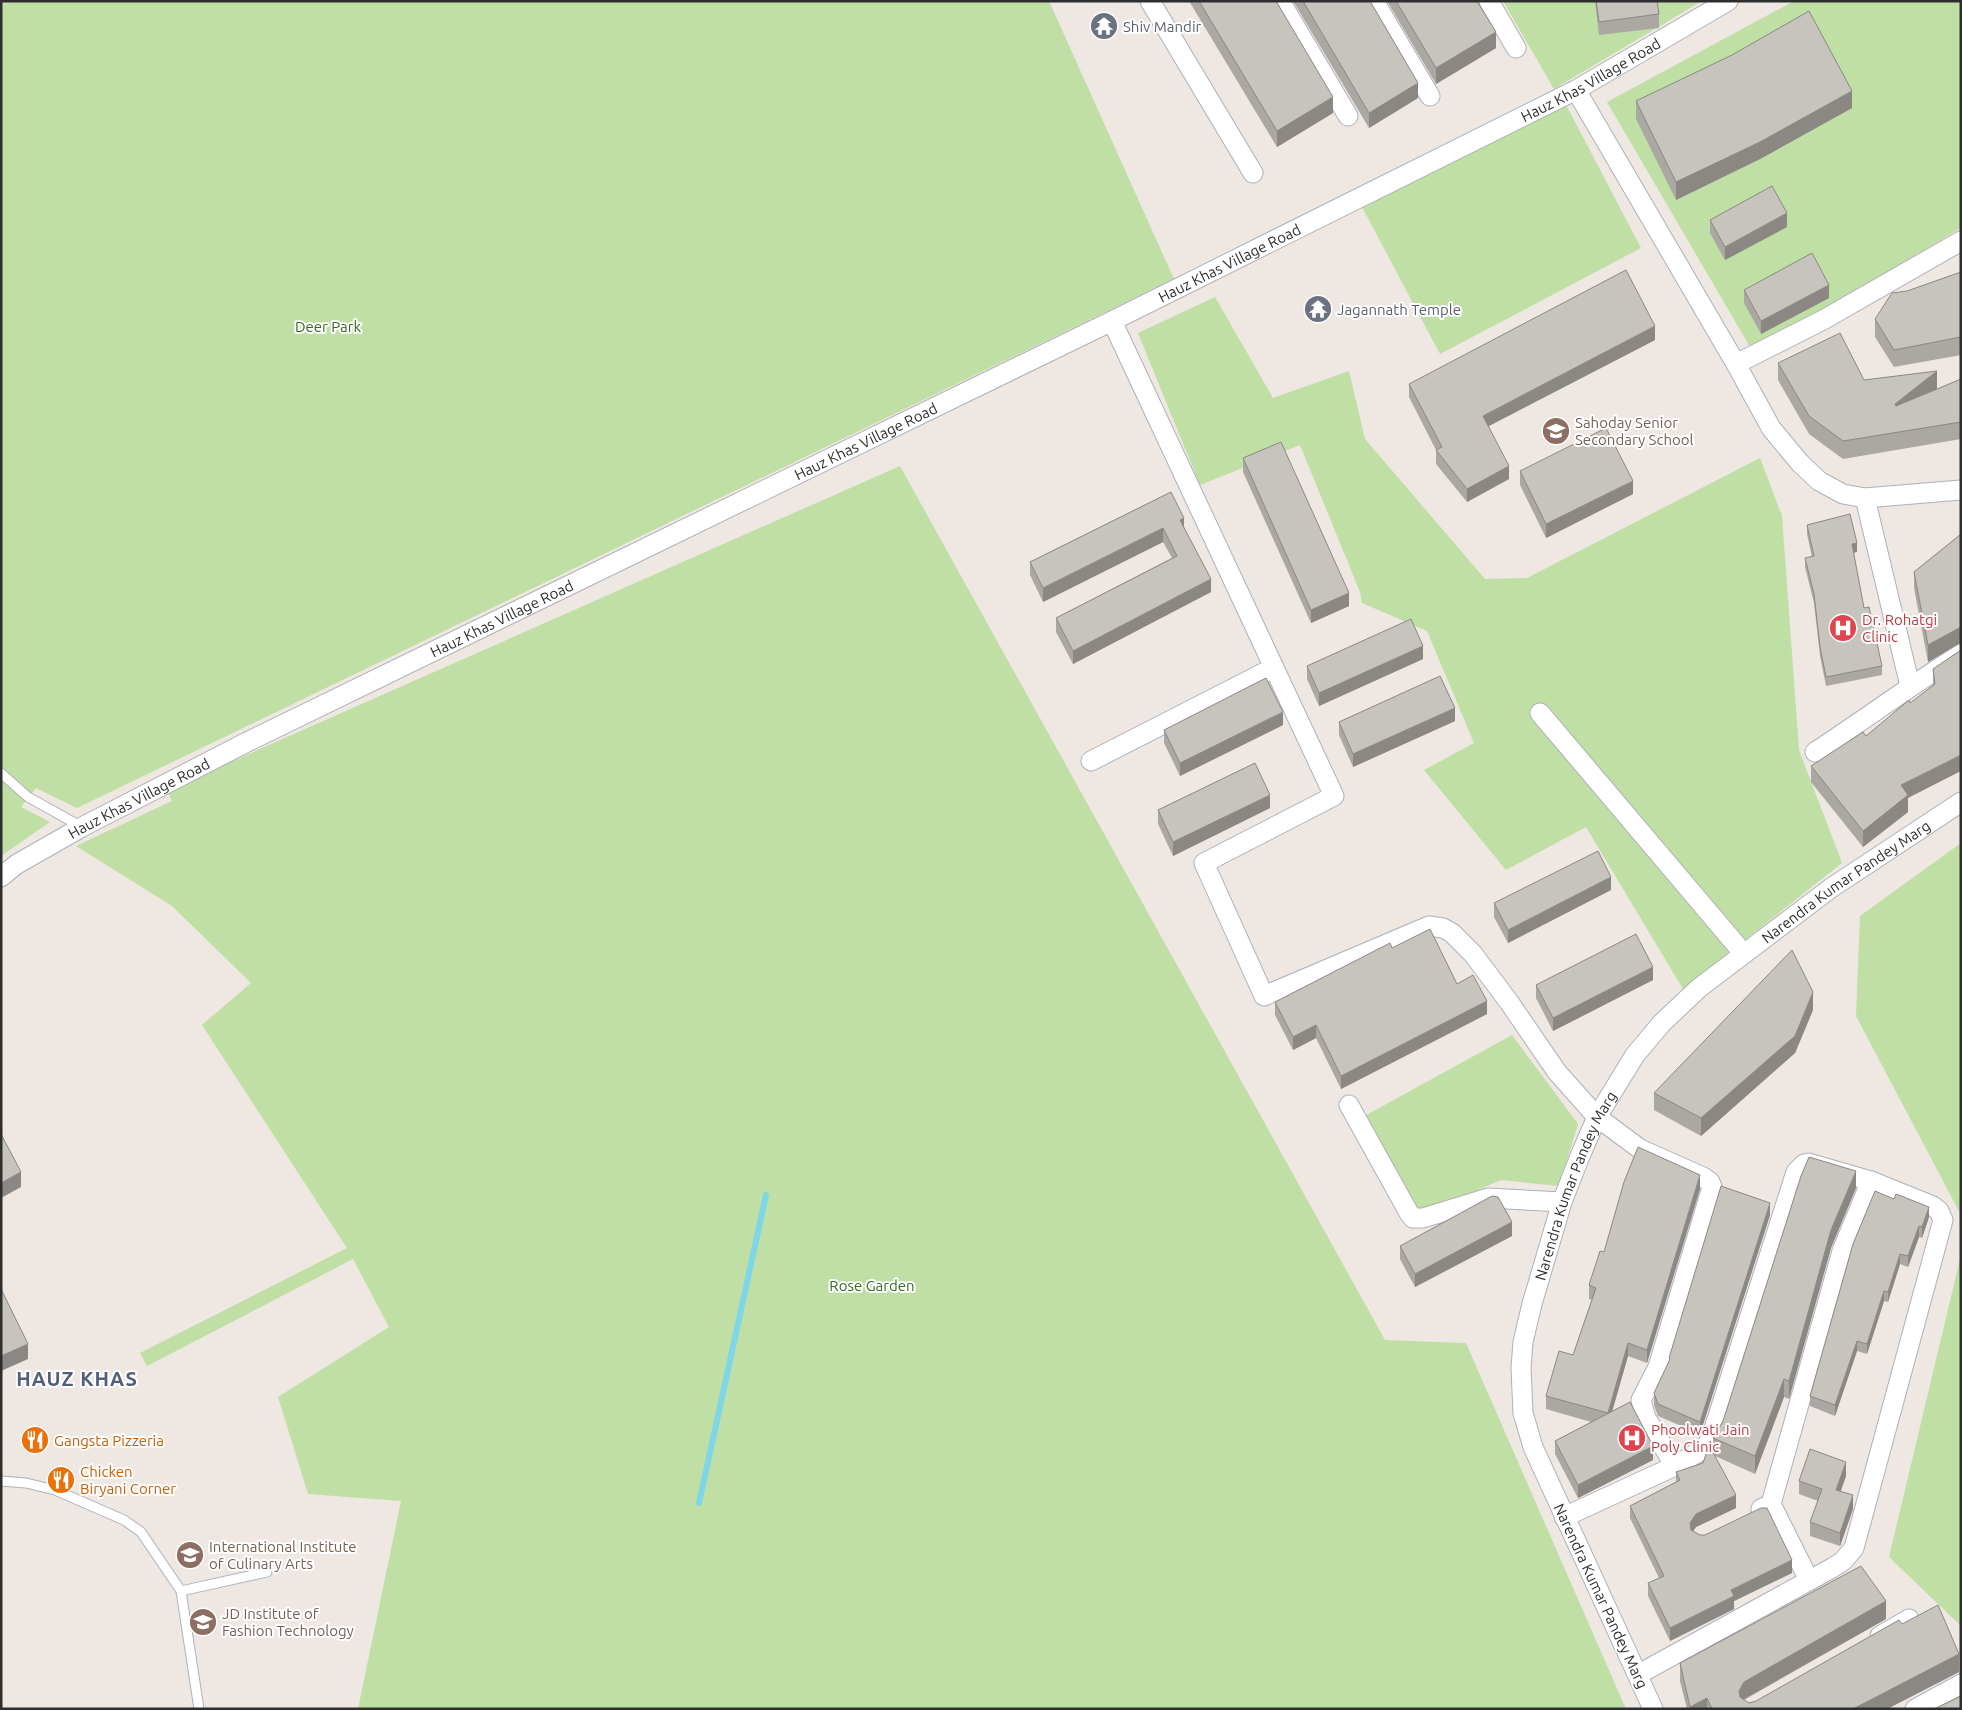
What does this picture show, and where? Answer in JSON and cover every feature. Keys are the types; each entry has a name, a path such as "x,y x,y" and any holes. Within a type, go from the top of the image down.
{"street":[{"path":"1150,1 1253,173"},
{"path":"1280,1 1348,116"},
{"path":"1374,1 1430,96"},
{"path":"1489,1 1516,48"},
{"name":"Hauz Khas Village Road","path":"1,876 17,864 82,827 247,742 1112,321 1576,90 1728,1"},
{"path":"1576,90 1736,364 1771,428 1800,463 1819,481 1843,494 1865,498 1961,490"},
{"path":"1736,364 1823,320 1961,241"},
{"path":"1112,321 1334,796 1204,863 1264,996 1429,926 1443,928 1452,933 1481,964 1557,1072 1597,1117 1640,1149 1703,1177 1712,1184 1658,1367 1641,1400 1646,1418 1675,1466"},
{"path":"1865,498 1910,686"},
{"path":"1815,752 1910,686 1961,654"},
{"path":"1090,761 1273,668"},
{"path":"1540,713 1744,954"},
{"name":"Narendra Kumar Pandey Marg","path":"1654,1709 1533,1447 1523,1413 1521,1368 1523,1342 1532,1304 1562,1202 1597,1117 1634,1055 1662,1023 1699,988 1831,888 1961,802"},
{"path":"1349,1105 1409,1214 1413,1218 1423,1218 1488,1198 1562,1202"},
{"path":"1564,1516 1675,1466 1707,1445 1712,1436 1796,1172 1799,1168 1810,1163 1871,1181 1932,1206 1939,1212 1944,1220 1854,1548 1843,1561 1638,1674"},
{"path":"1809,1580 1771,1504 1842,1251 1871,1181"},
{"path":"1745,1516 1771,1504"},
{"path":"1868,1643 1909,1619"},
{"path":"1915,1709 1961,1684"}],"lane":[{"path":"1,773 28,797 82,827"},
{"path":"1,1481 26,1483 55,1490 124,1520 142,1532 181,1592 199,1709"},
{"path":"181,1592 267,1572"}],"green space":[{"name":"Deer Park","path":"1,1 1049,1 1174,279 77,808 36,788 21,807 50,822 1,856"},
{"path":"1503,1 1702,1 1554,89"},
{"path":"1794,1 1961,1 1961,228 1753,352 1607,102"},
{"path":"1564,101 1641,248 1440,354 1362,207"},
{"path":"1215,297 1273,398 1349,371 1365,439 1485,579 1527,578 1760,458 1782,516 1799,750 1842,863 1683,989 1586,827 1506,870 1424,770 1474,743 1427,631 1362,603 1360,592 1300,445 1200,485 1138,333"},
{"name":"Rose Garden","path":"900,466 1385,1340 1466,1343 1626,1709 358,1709 401,1501 308,1494 278,1397 389,1327 353,1259 147,1366 140,1353 347,1248 202,1025 251,983 172,906 76,846 172,801 167,790"},
{"path":"1961,843 1961,1215 1856,1016 1860,916"},
{"path":"1512,1035 1578,1124 1559,1186 1501,1180 1408,1220 1350,1124"},
{"path":"1961,1255 1961,1626 1889,1557"}],"building":[{"path":"1199,1 1276,1 1333,97 1277,131"},
{"path":"1303,1 1370,1 1418,83 1369,113"},
{"path":"1396,1 1477,1 1496,32 1436,68"},
{"path":"1596,1 1657,1 1659,14 1599,22"},
{"path":"1809,11 1852,91 1760,142 1676,182 1636,101 1732,55"},
{"path":"1772,186 1787,213 1725,247 1710,220"},
{"path":"1812,253 1829,285 1761,321 1744,290"},
{"path":"1626,270 1655,326 1483,416 1509,466 1467,489 1436,450 1442,447 1409,384"},
{"path":"1961,272 1961,337 1894,350 1875,319 1892,293 1907,291"},
{"path":"1840,333 1864,380 1937,371 1895,404 1896,406 1961,379 1961,422 1843,441 1809,416 1778,363"},
{"path":"1606,428 1633,481 1546,524 1520,471"},
{"path":"1281,442 1349,593 1311,610 1243,458"},
{"path":"1171,492 1184,518 1180,520 1211,579 1073,651 1056,618 1177,556 1163,528 1043,588 1030,562"},
{"path":"1850,514 1857,543 1852,544 1864,608 1869,607 1882,666 1826,677 1820,647 1814,594 1805,558 1814,556 1807,525"},
{"path":"1961,534 1961,627 1928,645 1914,572"},
{"path":"1411,619 1423,646 1319,693 1307,666"},
{"path":"1961,650 1961,755 1901,785 1908,795 1863,831 1811,766 1863,732 1866,736 1909,700 1910,703 1935,684 1933,669"},
{"path":"1440,676 1455,708 1353,754 1339,722"},
{"path":"1266,678 1283,712 1180,763 1164,730"},
{"path":"1255,763 1270,795 1173,842 1158,810"},
{"path":"1598,851 1611,877 1508,930 1494,903"},
{"path":"1430,929 1457,984 1473,975 1487,1001 1341,1076 1316,1025 1293,1037 1275,1002 1390,943 1392,948"},
{"path":"1636,934 1653,967 1553,1018 1536,985"},
{"path":"1792,950 1813,992 1795,1036 1701,1118 1654,1093"},
{"path":"1,1134 21,1172 1,1183"},
{"path":"1638,1147 1700,1175 1647,1350 1628,1343 1608,1413 1546,1396 1559,1351 1573,1355 1596,1288 1589,1285 1600,1251 1604,1252 1624,1182"},
{"path":"1809,1157 1856,1171 1831,1230 1789,1381 1784,1379 1755,1456 1713,1438 1723,1421 1801,1176"},
{"path":"1721,1186 1770,1203 1700,1422 1658,1404 1654,1393 1670,1359"},
{"path":"1875,1191 1894,1199 1896,1194 1929,1207 1922,1227 1919,1226 1908,1256 1900,1254 1888,1292 1884,1291 1867,1344 1857,1341 1835,1405 1810,1396 1853,1244"},
{"path":"1492,1196 1498,1197 1512,1222 1415,1274 1400,1246"},
{"path":"1,1289 28,1344 1,1356"},
{"path":"1630,1402 1653,1446 1578,1485 1555,1441"},
{"path":"1709,1445 1736,1495 1696,1514 1690,1523 1691,1530 1700,1535 1705,1535 1761,1508 1767,1508 1792,1560 1731,1590 1734,1596 1670,1628 1648,1583 1664,1576 1630,1506 1680,1480 1676,1472 1703,1463"},
{"path":"1810,1449 1846,1462 1836,1490 1853,1495 1840,1533 1810,1522 1822,1489 1799,1481"},
{"path":"1861,1566 1886,1601 1744,1682 1739,1691 1740,1697 1749,1703 1756,1701 1899,1620 1902,1624 1938,1605 1959,1654 1853,1709 1712,1709 1707,1698 1690,1707 1680,1663"},
{"path":"1961,1696 1961,1709 1934,1709"}],"waterway":[{"path":"699,1503 766,1195"}],"place":[{"name":"Shiv Mandir","path":"1104,26"},
{"name":"Jagannath Temple","path":"1318,309"},
{"name":"Sahoday Senior Secondary School","path":"1556,431"},
{"name":"Dr. Rohatgi Clinic","path":"1843,628"},
{"name":"Phoolwati Jain Poly Clinic","path":"1632,1438"},
{"name":"Gangsta Pizzeria","path":"35,1440"},
{"name":"Chicken Biryani Corner","path":"61,1480"},
{"name":"International Institute of Culinary Arts","path":"190,1555"},
{"name":"JD Institute of Fashion Technology","path":"203,1622"}],"district":[{"name":"HAUZ KHAS","path":"77,1378"}]}
